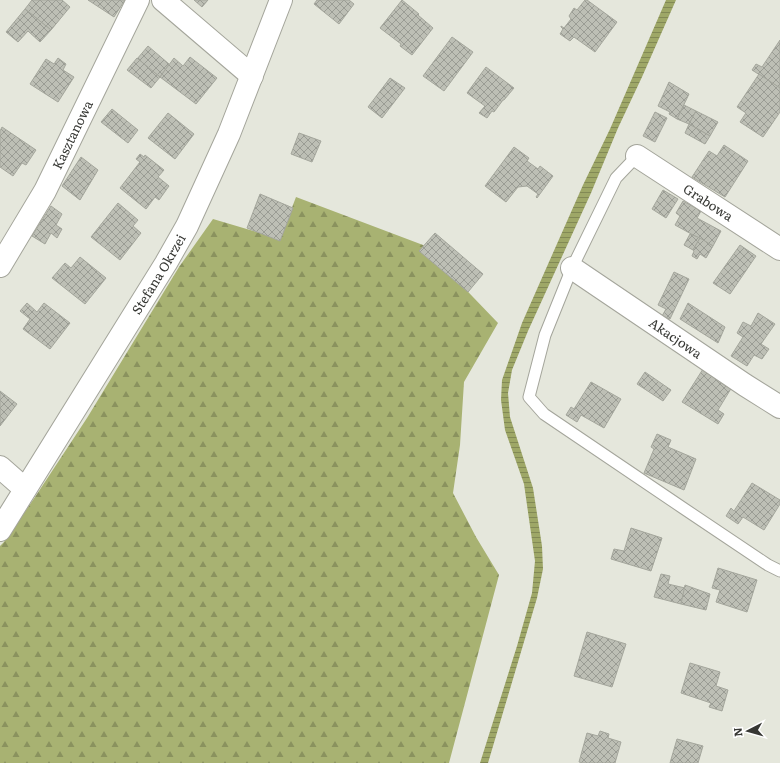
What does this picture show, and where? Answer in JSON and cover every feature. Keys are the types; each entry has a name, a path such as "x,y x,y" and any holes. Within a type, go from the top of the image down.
{"street":[{"name":"Kasztanowa","path":"0,266 46,191 138,0"},
{"path":"163,0 252,76"},
{"name":"Stefana Okrzei","path":"0,530 166,263 180,238 226,141 281,0"},
{"name":"Grabowa","path":"637,156 780,249"},
{"name":"Akacjowa","path":"572,268 780,407"},
{"path":"0,467 25,489"}],"lane":[{"path":"637,156 616,178 572,268 545,335 529,397 544,414 676,504 780,571"}],"green space":[{"path":"296,197 423,245 498,323 464,382 460,445 453,493 476,537 499,575 449,763 0,763 0,546 35,497 87,418 179,267 213,219 280,239"}],"shaded area":[{"path":"666,0 676,0 512,370 508,393 510,417 533,488 542,546 543,569 537,598 488,763 480,763 532,593 535,561 524,484 505,430 501,400 502,380 522,323 583,185 610,129"}],"building":[{"path":"32,0 62,0 70,7 51,30 25,9"},
{"path":"88,0 125,0 114,17"},
{"path":"194,0 208,0 202,7"},
{"path":"317,0 349,0 354,4 339,24 314,4"},
{"path":"402,0 433,28 412,55 400,46 401,44 380,28"},
{"path":"585,0 617,22 595,52 574,37 570,41 560,34 563,29 561,26 564,28 571,19 569,16 574,8 577,10"},
{"path":"25,9 51,30 40,42 28,31 18,42 6,32"},
{"path":"452,37 473,52 444,91 423,76"},
{"path":"780,40 780,88 752,70 756,64 762,67"},
{"path":"148,46 169,64 160,77 137,59"},
{"path":"190,57 217,78 196,104 160,77 174,58 183,66"},
{"path":"58,58 66,64 63,70 74,77 58,102 30,84 46,59 54,64"},
{"path":"137,58 160,77 151,88 127,70"},
{"path":"486,67 514,88 487,118 479,113 485,106 467,93"},
{"path":"759,74 780,88 780,112 763,137 740,122 746,113 737,107"},
{"path":"390,78 405,88 382,118 368,107"},
{"path":"669,82 689,94 677,119 669,114 670,112 658,106"},
{"path":"684,105 696,111 689,124 677,119"},
{"path":"112,109 138,130 128,143 101,122"},
{"path":"696,111 718,122 710,136 689,124"},
{"path":"655,112 667,118 655,142 643,136"},
{"path":"168,113 194,134 175,159 148,138"},
{"path":"689,124 710,136 705,144 685,133"},
{"path":"2,127 36,150 26,165 22,163 13,176 0,167 0,131"},
{"path":"299,133 321,141 312,162 291,154"},
{"path":"724,145 748,161 725,197 692,177 709,151 717,156"},
{"path":"514,147 529,158 527,161 538,169 540,166 553,176 537,198 536,197 538,194 527,186 518,187 506,202 485,186"},
{"path":"140,154 144,157 145,155 164,170 158,177 169,186 159,200 155,197 146,209 120,188 140,162 136,159"},
{"path":"81,157 98,170 80,200 62,186"},
{"path":"663,190 678,199 666,218 652,209"},
{"path":"260,194 293,208 280,241 247,228"},
{"path":"683,201 701,211 697,218 721,231 713,246 675,225 680,216 676,213"},
{"path":"118,203 138,220 133,226 141,233 120,260 91,237"},
{"path":"51,206 62,214 56,225 62,229 57,238 51,233 45,244 32,236"},
{"path":"435,233 483,274 468,292 419,251"},
{"path":"690,234 700,238 693,250 684,245"},
{"path":"700,238 713,246 706,258 700,254 697,259 692,256 693,250"},
{"path":"740,245 756,256 730,294 713,283"},
{"path":"80,257 106,278 85,304 52,278 65,263 71,268"},
{"path":"674,272 689,279 670,319 662,316 666,309 658,305"},
{"path":"27,303 37,312 44,303 70,323 50,349 23,329 30,319 20,311"},
{"path":"688,303 725,327 718,343 680,319"},
{"path":"758,313 775,324 761,344 769,349 762,359 754,355 747,366 731,356 743,337 737,333 743,322 751,326"},
{"path":"703,369 732,387 718,410 724,414 718,424 682,402"},
{"path":"645,372 671,390 663,401 637,384"},
{"path":"591,382 621,399 604,428 581,415 577,422 566,415 571,407 574,409"},
{"path":"0,391 17,404 0,426"},
{"path":"657,434 671,440 668,447 696,459 684,490 644,473 654,449 651,447"},
{"path":"752,483 780,500 780,504 764,530 743,517 738,524 726,516 731,508 734,511"},
{"path":"631,528 662,538 651,571 611,559 614,549 624,551"},
{"path":"718,568 757,580 747,612 716,602 720,590 712,588"},
{"path":"661,574 670,576 668,584 685,588 681,604 654,597"},
{"path":"685,585 710,594 706,610 681,604"},
{"path":"587,632 626,644 612,687 574,676"},
{"path":"690,663 720,672 716,686 728,690 722,711 709,707 711,703 681,693"},
{"path":"600,731 609,734 608,738 621,742 615,763 579,762 587,733 598,736"},
{"path":"677,739 703,746 698,763 670,763"}]}
